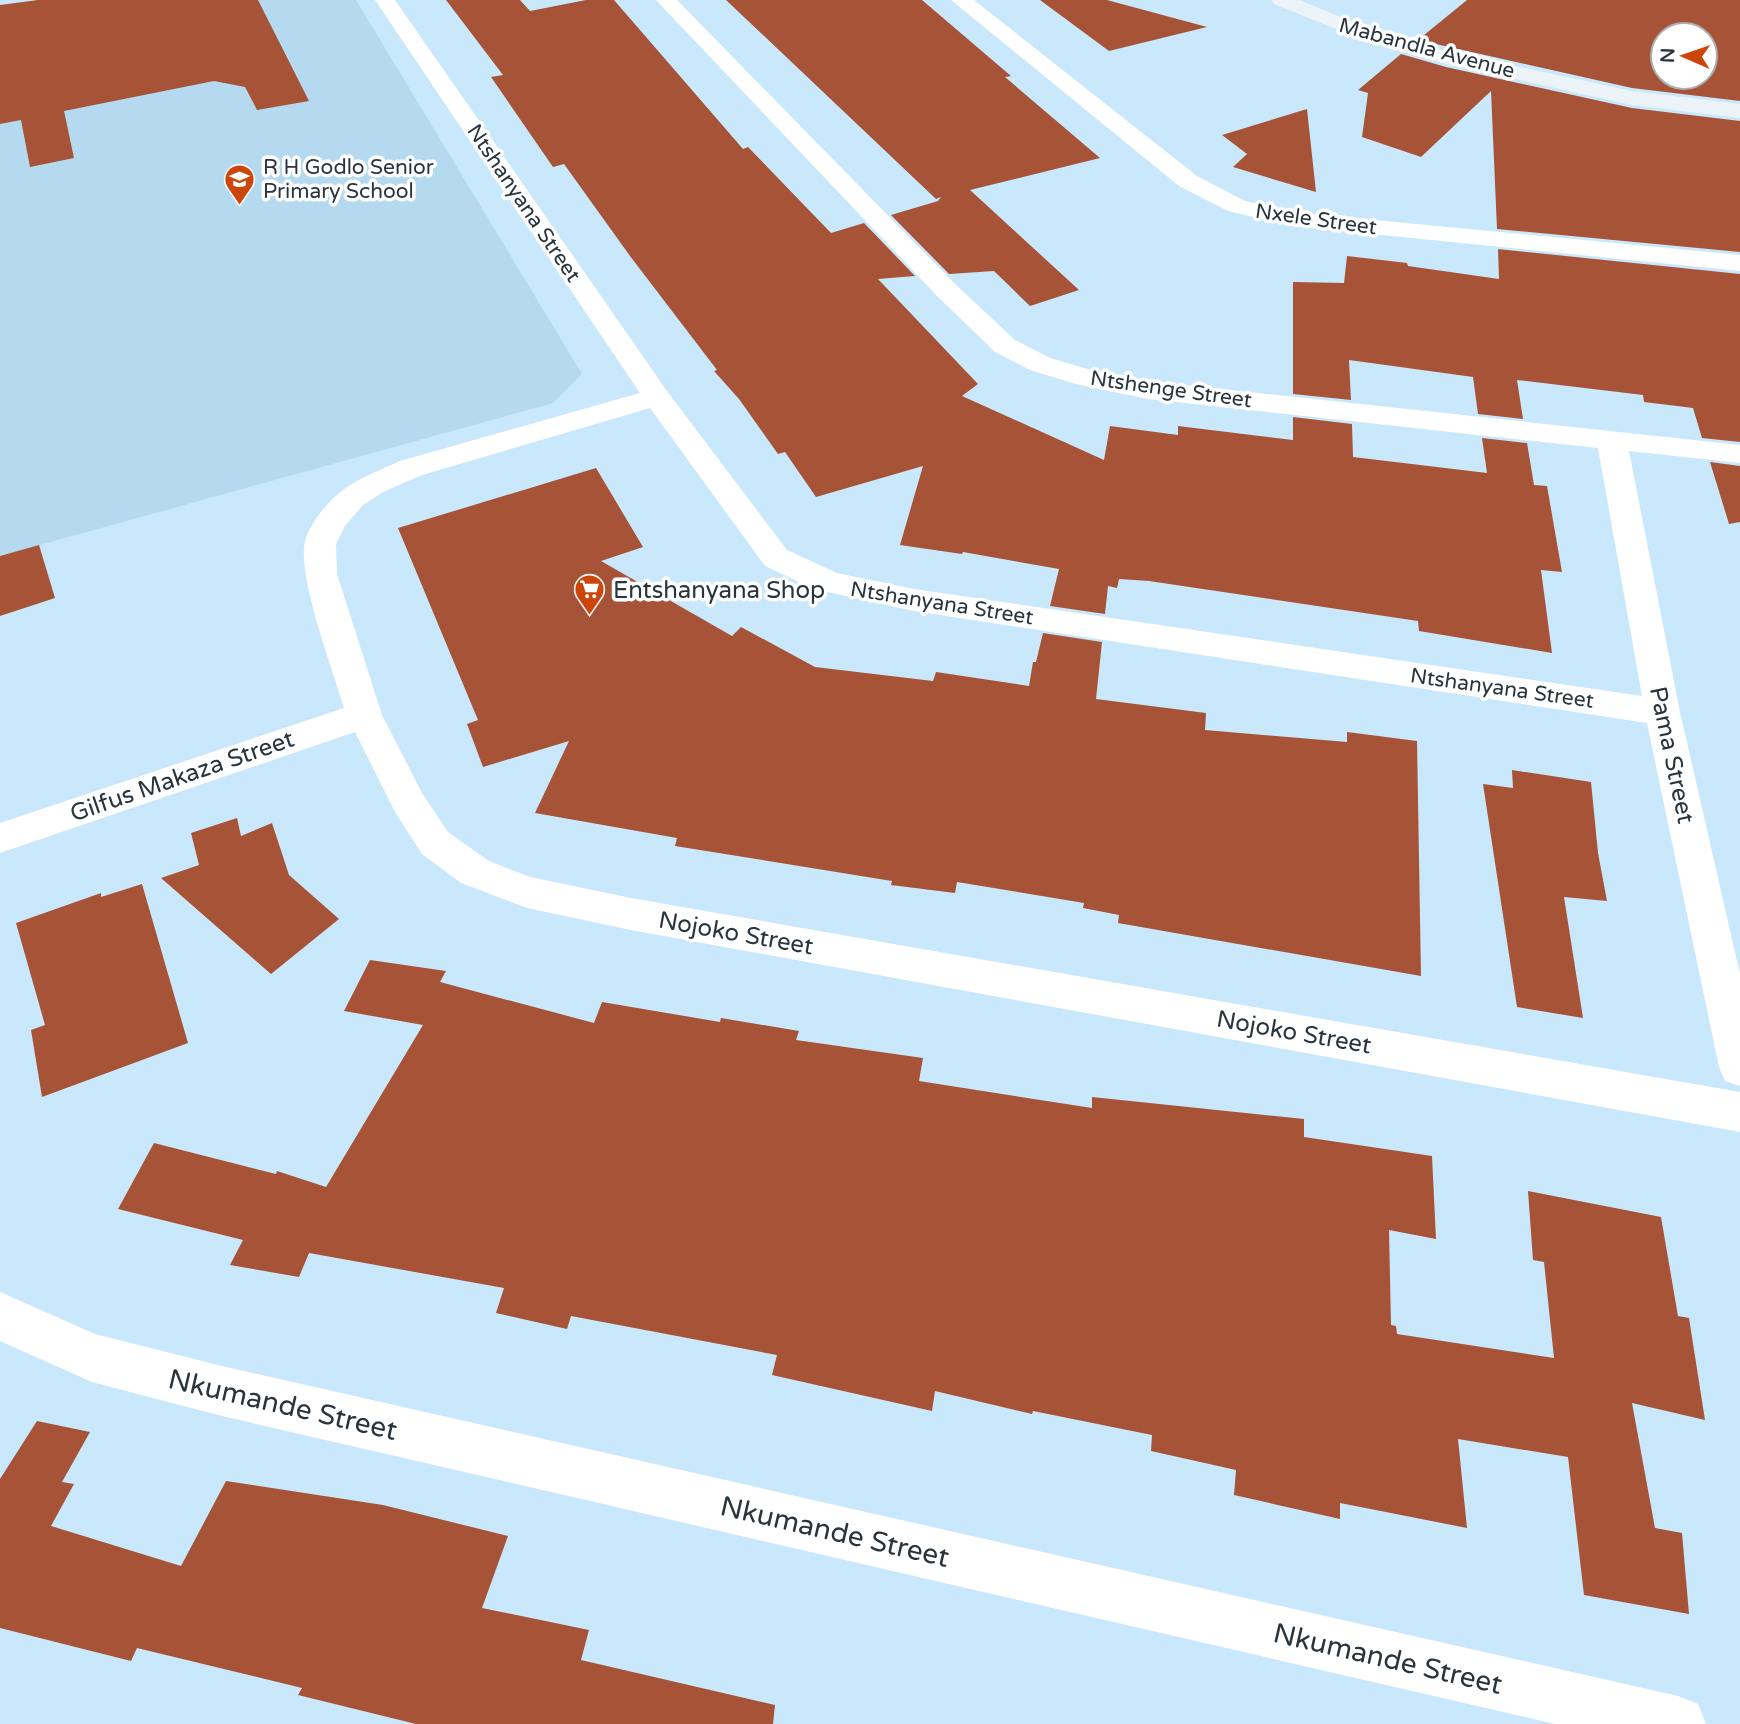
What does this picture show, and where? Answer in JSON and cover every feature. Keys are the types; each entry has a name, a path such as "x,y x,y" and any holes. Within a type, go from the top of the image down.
{"street":[{"name":"Ntshanyana Street","path":"385,0 657,397 776,558 803,575 847,588 914,600 1662,712"},
{"name":"Ntshenge Street","path":"666,0 946,290 1005,346 1040,363 1086,378 1147,390 1740,454"},
{"name":"Nxele Street","path":"961,0 1188,181 1237,206 1292,219 1740,263"},
{"name":"Mabandla Avenue","path":"1281,0 1373,37 1447,58 1632,98 1740,111"},
{"name":"Mabandla Avenue","path":"1577,84 1740,93"},
{"name":"Nojoko Street","path":"657,397 411,468 374,484 352,498 331,521 320,544 321,574 364,715 408,802 435,843 475,872 527,892 631,914 1740,1112"},
{"name":"Pama Street","path":"1612,441 1662,712 1740,1067"},
{"name":"Gilfus Makaza Street","path":"0,838 364,715"},
{"name":"Nkumande Street","path":"0,1316 92,1358 222,1391 1678,1724"}],"shaded area":[{"name":"R H Godlo Senior Primary School","path":"191,0 356,0 582,374 553,403 0,556 0,38"}],"building":[{"path":"38,0 258,0 309,101 257,110 245,87 214,81 64,111 74,158 30,167 21,120 0,124 0,5"},
{"path":"446,0 520,0 530,11 586,0 614,0 743,149 748,147 831,233 864,223 915,276 878,279 978,384 962,396 1104,460 1110,426 1178,435 1178,426 1293,440 1293,417 1352,424 1353,457 1487,473 1482,438 1527,443 1534,485 1547,486 1562,572 1541,570 1552,653 1419,631 1418,621 1149,581 1119,579 1117,588 1108,586 1105,614 1050,606 1059,569 963,552 900,545 923,466 816,497 785,452 778,454 739,399 714,371 717,370 564,164 553,167 491,77 503,75"},
{"path":"726,0 922,0 1011,76 1005,77 1100,158 970,190 1079,290 1030,306 994,271 949,274 891,215 938,201 941,197 936,199"},
{"path":"1040,0 1107,0 1207,27 1109,51"},
{"path":"1467,0 1740,0 1740,101 1657,91 1719,91 1719,21 1649,21 1649,90 1418,40"},
{"path":"1401,54 1446,67 1632,108 1740,121 1740,252 1497,229 1491,91 1421,157 1362,137 1368,93 1358,90"},
{"path":"1307,109 1316,192 1233,167 1247,154 1222,135"},
{"path":"1498,249 1740,274 1740,442 1702,438 1693,408 1644,402 1643,395 1517,380 1523,419 1478,414 1473,377 1349,360 1351,400 1293,394 1293,282 1344,283 1347,256 1499,279"},
{"path":"1710,462 1740,466 1740,522 1729,524"},
{"path":"596,468 643,547 601,561 732,636 741,627 815,667 933,681 936,672 1029,686 1033,662 1036,662 1043,633 1102,642 1096,699 1206,713 1205,730 1347,742 1347,732 1417,741 1421,976 1118,923 1119,915 1083,908 1084,903 957,882 955,893 891,885 892,881 675,846 677,838 535,813 569,741 483,767 467,724 478,720 398,528"},
{"path":"39,545 55,598 0,616 0,556"},
{"path":"1512,770 1591,782 1598,853 1607,901 1564,897 1583,1018 1517,1007 1483,784 1513,788"},
{"path":"237,818 241,836 272,823 289,875 339,919 271,974 161,878 199,865 191,833"},
{"path":"142,884 188,1043 42,1097 31,1030 45,1025 16,923 101,893 101,897"},
{"path":"370,960 446,971 440,982 594,1023 602,1002 720,1022 721,1018 799,1031 796,1040 923,1058 919,1081 1092,1108 1092,1097 1304,1119 1304,1137 1432,1156 1436,1239 1389,1230 1391,1325 1396,1326 1397,1334 1554,1358 1544,1262 1533,1260 1528,1191 1661,1217 1678,1316 1689,1318 1705,1420 1632,1403 1655,1528 1682,1533 1689,1614 1584,1595 1568,1457 1458,1439 1467,1528 1340,1503 1340,1519 1234,1495 1236,1470 1151,1451 1152,1435 1033,1411 1032,1414 935,1391 932,1411 772,1375 777,1355 571,1316 567,1329 496,1313 504,1288 309,1253 299,1277 230,1265 243,1240 118,1209 154,1143 276,1174 277,1171 326,1187 423,1025 344,1011"},
{"path":"37,1421 90,1432 62,1482 74,1484 51,1526 181,1566 226,1481 383,1505 508,1536 482,1608 589,1630 581,1660 775,1705 773,1724 416,1724 298,1695 302,1688 137,1648 131,1661 0,1628 0,1479"}],"place":[{"name":"R H Godlo Senior Primary School","path":"240,206"},
{"name":"Entshanyana Shop","path":"590,617"}]}
